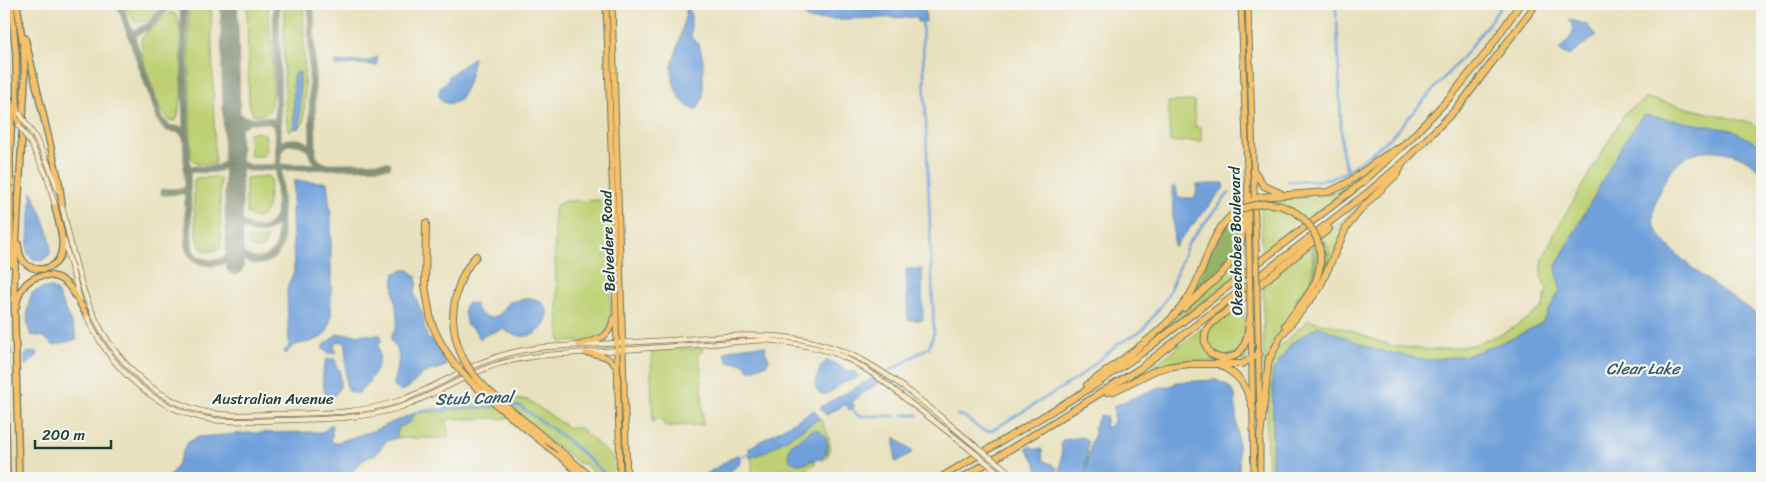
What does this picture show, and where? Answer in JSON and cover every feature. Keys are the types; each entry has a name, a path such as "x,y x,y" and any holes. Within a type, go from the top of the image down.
{"highway":[{"path":"11,4 16,64 10,196 11,262 14,296"},
{"path":"17,4 24,52 25,89 14,296 20,478"},
{"path":"987,450 1111,375 1157,342 1363,182 1432,118 1469,75 1520,4"},
{"path":"998,461 1104,393 1162,353 1356,203 1404,161 1460,105 1536,4"},
{"path":"4,6 6,90 4,135"},
{"path":"16,232 20,253 26,264 40,269 53,265 60,257 62,246 59,182 20,20"},
{"path":"8,100 19,126"},
{"path":"1248,207 1255,198 1327,192 1336,189 1402,146"},
{"path":"1268,362 1281,336 1319,290 1346,228 1363,207 1398,173 1404,161"},
{"path":"1254,171 1261,184 1267,189 1289,194"},
{"path":"1063,404 1125,358 1214,282 1231,262 1240,242 1248,195"},
{"path":"1167,323 1190,296 1212,242 1222,225 1236,212 1256,204 1268,203 1282,206 1297,213 1313,229 1319,245 1321,262 1318,278 1275,340 1268,362 1260,438"},
{"path":"1250,317 1245,345 1235,356 1225,359 1219,358 1208,350 1205,336 1207,328 1211,324 1290,261 1356,203"},
{"path":"426,223 425,285 431,321 442,345 464,375 566,461 583,478"},
{"path":"476,256 459,283 455,297 454,333 459,351 472,374 495,397 592,478"},
{"path":"14,319 18,298 24,287 35,278 46,275 57,277 66,283 86,314"},
{"path":"4,329 8,478"},
{"path":"1104,393 1114,391 1156,370 1167,367 1189,364 1242,364 1252,360 1259,354"},
{"path":"1218,365 1231,371 1243,382 1253,409"},
{"path":"6,423 12,426 18,438"},
{"path":"541,441 578,478"},
{"path":"559,450 588,478"},
{"path":"940,478 973,454"},
{"path":"962,478 984,465"}],"main road":[{"path":"606,4 612,12"},
{"name":"Belvedere Road","path":"606,4 620,478"},
{"name":"Belvedere Road","path":"612,4 627,478"},
{"name":"Okeechobee Boulevard","path":"1241,4 1248,195 1254,478"},
{"name":"Okeechobee Boulevard","path":"1248,4 1259,354 1260,478"},
{"path":"1244,71 1248,90 1251,94"},
{"path":"4,89 8,100"},
{"path":"1245,94 1253,126"},
{"name":"Australian Avenue","path":"14,112 35,137 51,169 75,283 86,314 99,338 117,365 136,385 153,397 182,412 218,420 354,418 402,406 436,393 484,369 531,356 753,340 784,342 833,353 854,362 884,381 973,454 1007,478"},
{"name":"Australian Avenue","path":"19,126 34,149 47,176 59,206 84,289 98,323 109,343 139,378 156,392 183,405 219,414 353,411 407,398 480,363 506,354 531,349 755,334 791,337 820,344 850,355 878,370 977,447 998,461 1016,478"},
{"path":"578,345 598,340 607,334 612,326 615,308"},
{"path":"586,353 607,357 612,361 617,370"}],"green space":[{"path":"124,4 165,4 146,21 135,22"},
{"path":"188,4 211,4 215,164 197,164 191,158"},
{"path":"247,4 268,4 273,77 272,92 268,112 260,115 253,114 249,105"},
{"path":"284,4 303,4 304,122 299,128 292,129 290,132 287,125 285,93"},
{"path":"170,13 174,13 178,20 182,47 179,110 175,121 169,120 153,92 146,71 141,39 153,26"},
{"path":"1646,98 1751,123 1762,130 1762,146 1731,130 1643,115 1556,266 1560,290 1542,323 1511,339 1468,355 1427,360 1376,350 1318,326 1292,343 1273,371 1272,478 1268,478 1266,426 1274,352 1308,320 1343,328 1392,346 1437,350 1474,345 1504,333 1527,319 1543,307 1547,289 1541,277 1543,259 1554,234 1625,113"},
{"path":"1194,101 1195,127 1201,127 1201,141 1170,142 1168,102"},
{"path":"249,133 265,134 267,150 263,156 250,156"},
{"path":"1365,173 1352,185 1262,255 1261,200 1329,193 1355,181"},
{"path":"268,176 271,178 267,209 261,217 254,218 247,213 246,208 246,178"},
{"path":"217,177 220,179 221,246 219,249 206,251 200,246 196,229 194,181 196,178"},
{"path":"607,200 610,204 611,321 604,335 591,341 560,342 554,210 558,204 565,201"},
{"path":"1362,205 1352,217 1327,269 1329,255 1325,239 1320,241 1319,238"},
{"path":"1242,211 1239,240 1228,264 1197,295 1194,292 1217,237 1226,223"},
{"path":"1245,238 1244,270 1143,347 1198,297"},
{"path":"247,239 267,239 263,247 257,249 250,246"},
{"path":"1322,239 1326,244 1329,255 1318,284 1323,262 1320,241"},
{"path":"1316,241 1318,268 1313,282 1299,304 1296,302 1312,276 1312,246"},
{"path":"1313,244 1313,271 1308,284 1296,300 1299,304 1281,329 1272,346 1264,375 1263,285"},
{"path":"1244,300 1245,334 1238,352 1222,357 1213,352 1209,346 1209,329"},
{"path":"1209,323 1205,346 1222,360 1246,347 1247,360 1230,362 1180,361 1163,364 1147,371"},
{"path":"703,348 698,354 701,368 703,425 665,426 663,420 658,418 653,423 652,350"},
{"path":"477,398 528,400 569,428 580,428 618,462 618,478 598,478 585,464 578,463 523,418 447,419 448,438 397,438 398,428 410,422 413,415 423,412 446,412 445,401"},
{"path":"820,418 828,435 830,446 827,457 823,461 822,459 827,453 828,445 811,430 802,439 793,443 805,464 815,460 815,464 800,473 788,466 780,470 770,471 768,478 752,478 752,460 750,458 765,452"}],"water":[{"path":"687,4 691,15 691,37 699,44 703,59 703,98 697,109 691,108 681,99 677,93 672,72 672,63 681,36"},
{"path":"805,4 925,4 926,22 918,22 917,17 808,20 805,15"},
{"path":"1569,19 1587,25 1597,35 1569,56 1559,51 1573,31"},
{"path":"377,57 377,66 356,64 335,67 335,62 370,61"},
{"path":"473,58 468,83 460,100 451,104 443,102 439,93 443,84 449,80 449,76"},
{"path":"300,72 300,126 294,129 293,74"},
{"name":"Clear Lake","path":"1643,115 1732,130 1762,146 1762,171 1739,156 1723,152 1701,152 1683,159 1661,187 1656,200 1653,220 1660,236 1685,262 1762,318 1762,478 1272,478 1273,371 1292,343 1318,326 1376,350 1427,360 1469,355 1513,338 1542,323 1560,290 1556,266 1622,145"},
{"path":"294,181 327,182 331,218 331,316 328,330 321,338 296,345 286,354 284,351 289,347 287,293 288,285 294,272 292,212"},
{"path":"1224,183 1223,189 1174,247 1172,187 1176,187 1178,198 1193,198 1196,196 1197,185"},
{"path":"32,191 50,239 50,254 42,261 33,259 27,252"},
{"path":"906,269 922,269 923,320 908,320"},
{"path":"409,270 416,276 417,283 414,294 423,314 428,339 435,341 446,366 424,373 402,391 393,387 399,358 396,347 391,341 397,322 394,291 395,273"},
{"path":"42,288 56,290 77,339 52,345 44,337 31,335 27,320 29,303 32,293"},
{"path":"530,298 541,302 546,309 547,317 544,325 538,332 528,336 517,335 503,329 480,339 473,328 467,326 464,312 465,305 469,303 475,304 478,311 484,316 495,317 503,311 509,302"},
{"path":"337,334 381,335 381,342 378,346 378,365 368,383 359,393 353,393 348,390 346,384 346,344 341,341 335,343 334,349 337,351 332,353 326,352 322,347"},
{"path":"750,346 766,346 765,351 769,359 767,364 750,371 743,363 728,362 724,353"},
{"path":"37,352 39,354 25,365 25,355"},
{"path":"327,359 334,359 336,361 336,366 340,370 340,387 334,396 327,398 323,378"},
{"path":"826,361 846,370 854,371 858,377 843,383 828,393 821,394 815,385 820,368"},
{"path":"873,378 878,382 876,385 853,400 855,406 849,410 847,405 845,405 826,415 820,407"},
{"path":"1216,380 1227,385 1235,394 1240,478 1087,478 1087,463 1095,434 1094,428 1100,415 1107,417 1105,427 1108,427 1114,422 1114,406 1159,387 1168,387 1177,382"},
{"path":"814,410 819,419 765,452 750,458 749,448"},
{"path":"414,413 410,422 398,428 397,438 386,441 376,455 367,458 359,464 348,478 169,478 187,443 198,437 249,433 321,432 326,430 329,425 332,425 330,440 335,443 375,430"},
{"path":"815,429 823,434 827,442 827,451 822,459 800,464 790,461 788,454 790,446"},
{"path":"895,437 913,452 897,462 895,461"},
{"path":"1083,437 1088,442 1085,478 1057,478 1061,465 1062,440"},
{"path":"1031,446 1033,449 1042,450 1043,460 1057,467 1056,472 1044,472 1043,478 1039,478 1036,463 1026,448"},
{"path":"736,455 739,455 740,464 730,472 716,477 700,478"}],"waterway":[{"path":"1336,4 1336,17"},
{"path":"1288,182 1323,180 1335,177 1347,171 1391,137 1467,52 1503,4"},
{"path":"888,372 929,347 934,333 922,20"},
{"path":"1337,21 1342,152 1347,171"},
{"path":"957,415 966,418 981,429 991,431 1078,378 1118,344 1143,330 1166,299 1189,242 1229,193"},
{"name":"Stub Canal","path":"510,406 520,406 565,438 610,478"},
{"name":"Stub Canal","path":"413,414 422,410 495,407"},
{"path":"851,407 858,416 894,416"},
{"path":"903,415 918,415"},
{"path":"738,459 751,452"}],"taxiway":[{"path":"120,4 161,121 168,128 181,130 186,137"},
{"path":"133,42 136,32 149,26 170,4"},
{"path":"183,4 189,249 200,261 211,263 227,259 234,248"},
{"path":"234,243 238,251 244,256 250,260 257,261 271,257 280,243 276,4"},
{"path":"311,4 313,157 324,166"},
{"path":"231,103 235,113 241,118 247,120 267,120 278,128"},
{"path":"232,138 238,126 248,121"},
{"path":"279,151 285,143 298,142 308,147 313,155"},
{"path":"232,150 236,162 249,168 388,165"},
{"path":"187,169 208,170 220,167 225,164 232,152"},
{"path":"164,192 187,191"},
{"path":"234,209 242,224 255,230 268,228 279,215"}],"runway":[{"path":"229,4 235,266"}]}
